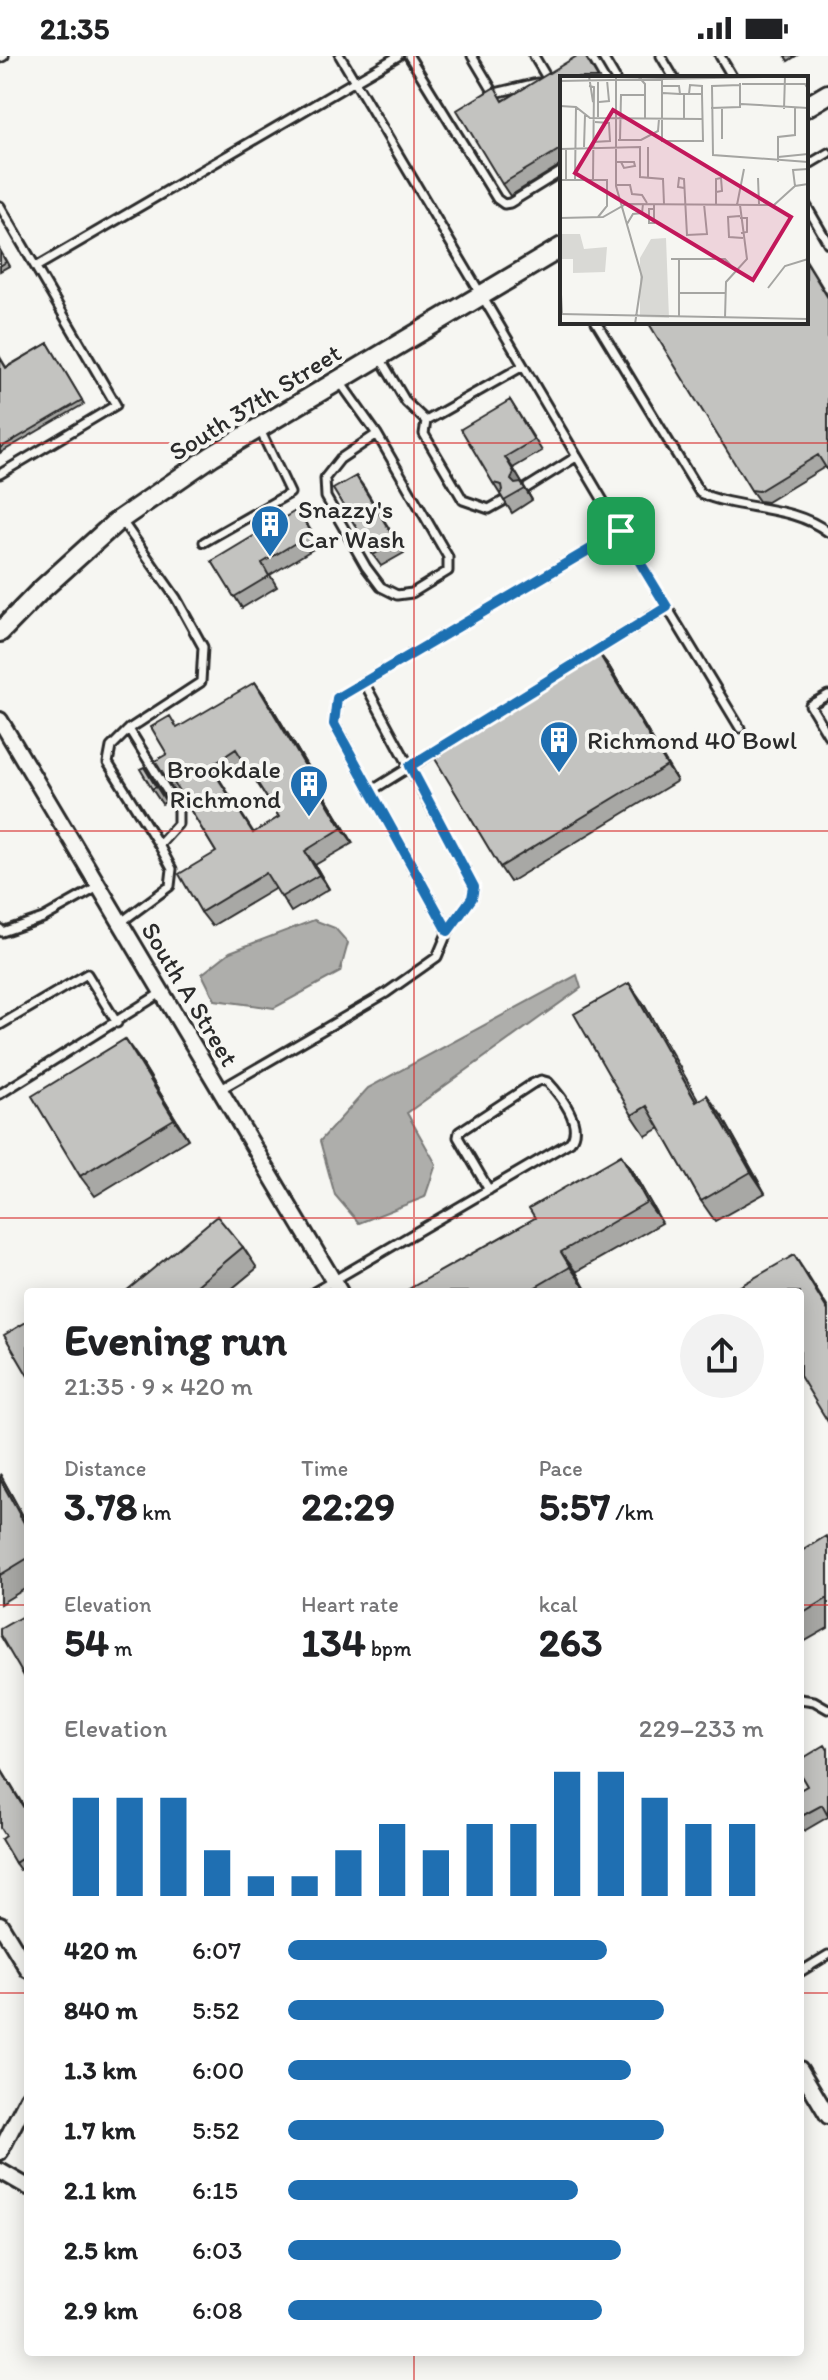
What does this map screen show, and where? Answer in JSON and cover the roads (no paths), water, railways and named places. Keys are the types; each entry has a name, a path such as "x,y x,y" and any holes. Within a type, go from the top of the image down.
{"street":[{"path":"808,106 828,94"},
{"name":"South 37th Street","path":"0,632 40,591 121,519 212,456 482,294 559,255"},
{"name":"South A Street","path":"0,720 337,1286"},
{"path":"0,1924 24,1963"},
{"path":"804,2076 828,2116"},
{"path":"0,2152 24,2105"},
{"path":"0,2171 24,2185"}],"lane":[{"path":"340,56 740,728"},
{"path":"36,267 398,56"},
{"path":"409,56 497,199 504,204 510,203 560,172"},
{"path":"472,56 490,94 532,85 558,71"},
{"path":"534,56 547,78"},
{"path":"602,56 614,76"},
{"path":"661,56 673,76"},
{"path":"720,56 732,76"},
{"path":"448,120 461,112"},
{"path":"808,165 828,153"},
{"path":"0,206 116,405 0,474"},
{"path":"808,208 828,243"},
{"path":"597,324 700,493 715,499 803,516 828,532"},
{"path":"379,356 406,402 426,421"},
{"path":"426,421 523,366"},
{"path":"339,380 377,434 448,557 448,571 412,593 397,595 381,587 326,497 325,478 340,459 377,434"},
{"path":"426,421 424,434 463,500 489,509 505,500"},
{"path":"204,542 290,493 259,428"},
{"path":"525,489 576,457"},
{"path":"120,923 170,886 172,869 108,763 111,747 129,729 201,682 203,647 176,598 121,519"},
{"path":"448,931 334,724 337,698 621,531"},
{"path":"491,716 667,607"},
{"path":"219,1090 386,993 437,957 448,931 472,898 474,887 364,682"},
{"path":"828,695 810,705 828,735"},
{"path":"129,729 178,809 178,824 159,845"},
{"path":"371,791 451,741"},
{"path":"1,932 43,918 98,887"},
{"path":"0,1025 87,974 117,1023"},
{"path":"0,1094 161,993"},
{"path":"337,1286 570,1142 576,1124 548,1082 541,1080 532,1084 459,1132 458,1137 489,1190"},
{"path":"804,1700 828,1709"},
{"path":"804,1970 828,1955"}],"place":[{"name":"Snazzy's Car Wash","path":"270,558"},
{"name":"Richmond 40 Bowl","path":"559,774"},
{"name":"Brookdale Richmond","path":"309,818"}]}
